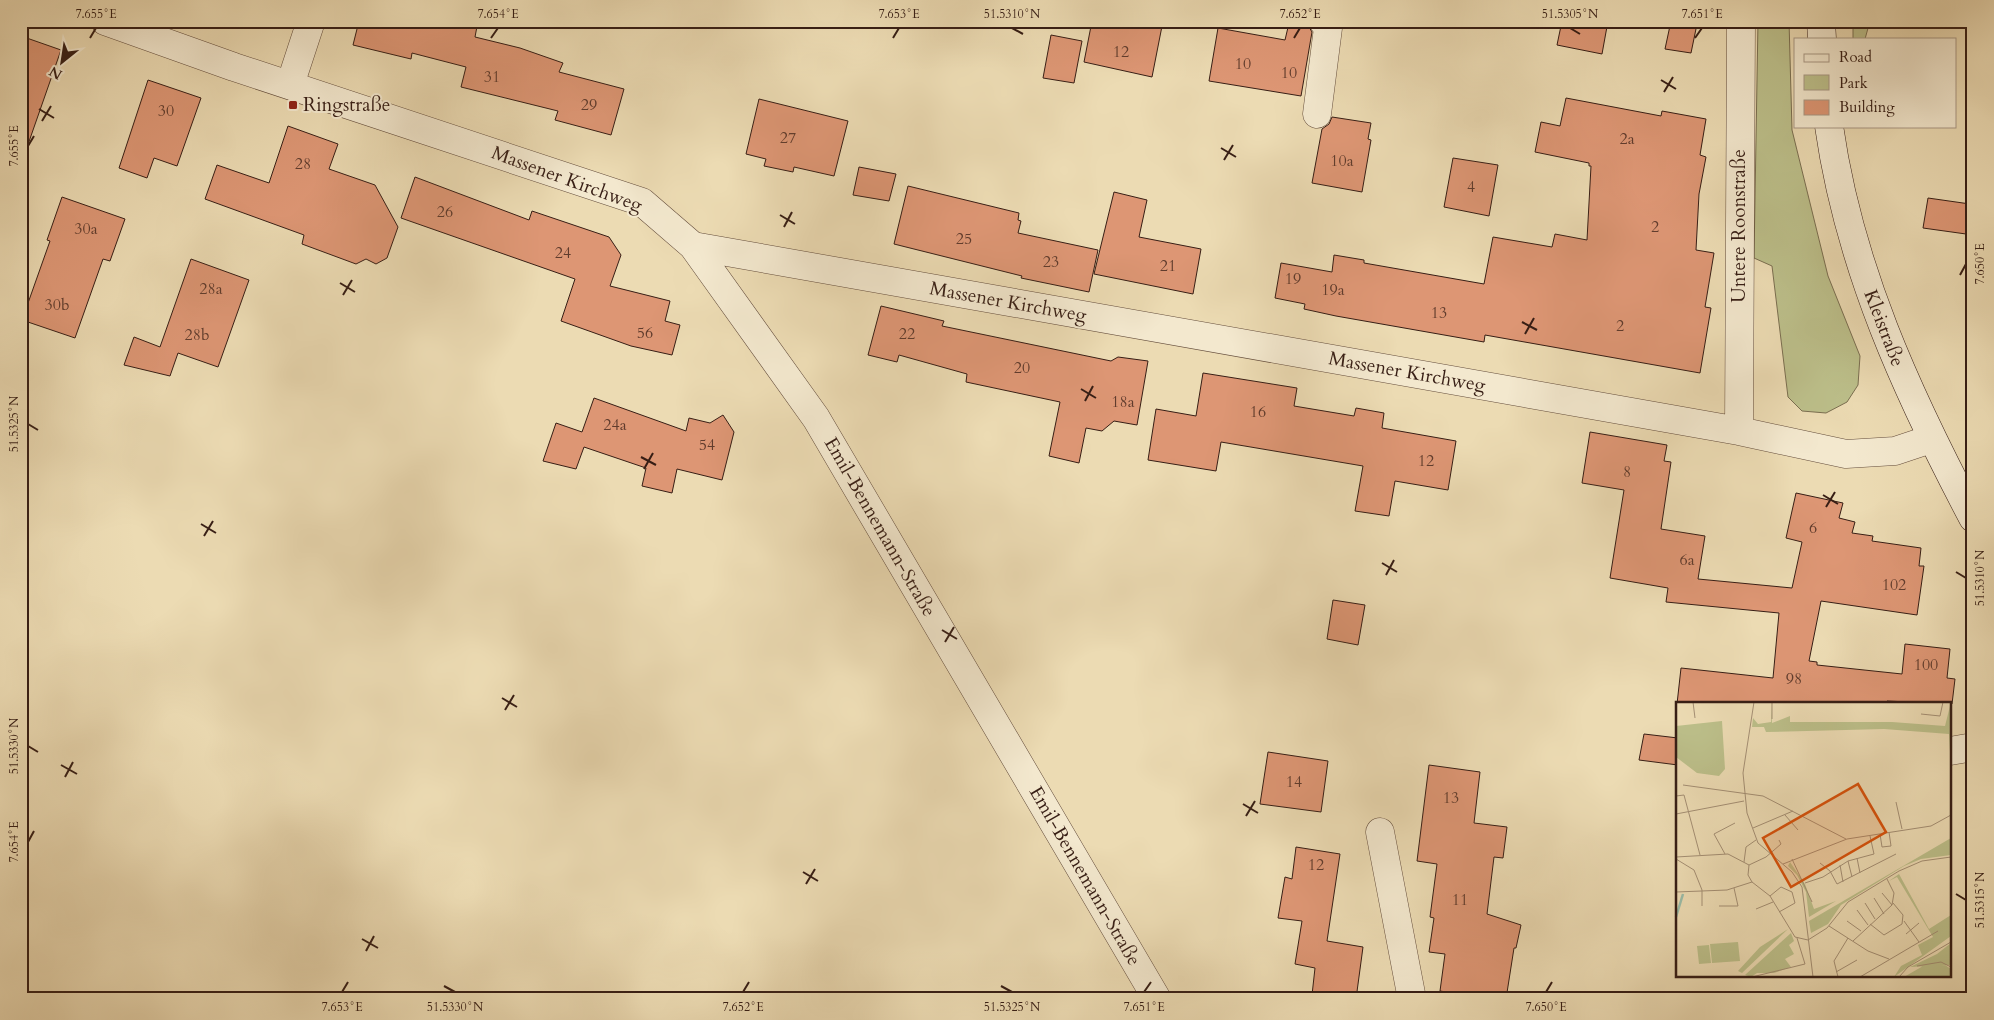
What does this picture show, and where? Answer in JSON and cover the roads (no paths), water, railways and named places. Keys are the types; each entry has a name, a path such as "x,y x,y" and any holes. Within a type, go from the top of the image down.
{"street":[{"path":"290,85 311,21"},
{"path":"1317,114 1328,28 1323,21"},
{"name":"Untere Roonstraße","path":"1739,431 1740,21"},
{"path":"1821,21 1822,38"},
{"name":"Massener Kirchweg","path":"115,23 290,85 642,202 693,246 1739,431 1846,454 1895,451 1931,439"},
{"name":"Kleistraße","path":"1829,128 1849,225 1869,292 1898,368 1931,439 1973,518"},
{"name":"Emil-Bennemann-Straße","path":"693,246 816,418 1157,999"},
{"path":"1952,751 1973,748"},
{"path":"1380,832 1412,999"}],"place":[{"name":"Ringstraße","path":"293,105"}]}
